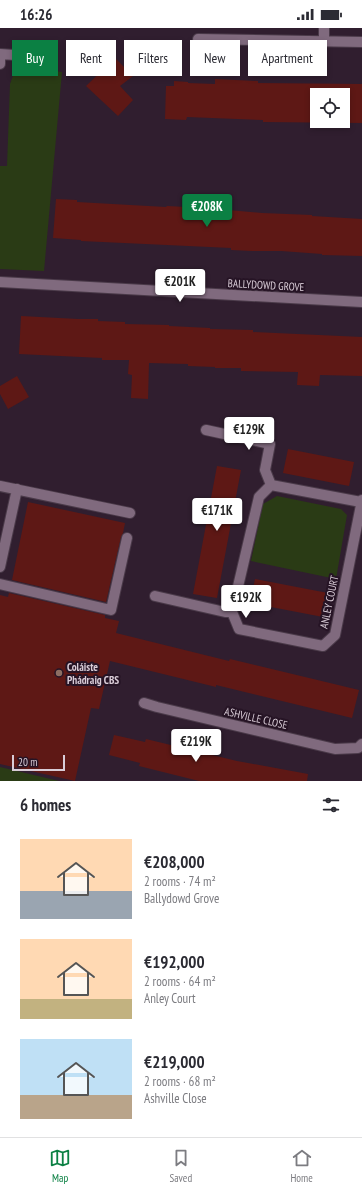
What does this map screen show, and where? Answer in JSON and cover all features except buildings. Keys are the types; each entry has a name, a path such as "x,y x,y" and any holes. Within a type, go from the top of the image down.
{"street":[{"path":"324,28 324,40"},
{"path":"198,39 261,40"},
{"path":"327,41 362,42"},
{"path":"0,64 0,54 12,55"},
{"name":"BALLYDOWD GROVE","path":"0,282 362,302"},
{"path":"155,596 225,612 232,612 259,497 271,485 265,470 270,444 206,430"},
{"name":"ANLEY COURT","path":"232,612 239,629 323,646 335,635 362,501 271,485"},
{"path":"0,486 130,512"},
{"path":"0,567 17,489"},
{"path":"0,584 111,610 127,538"},
{"name":"ASHVILLE CLOSE","path":"144,703 335,749 358,748 362,744"}],"green space":[{"path":"58,71 62,72 44,271 0,269 0,166 7,166 10,84 13,76 58,76"},
{"path":"277,496 341,509 347,515 336,579 251,561 263,504"},
{"path":"0,767 59,781 0,781"}],"place":[{"name":"Coláiste Phádraig CBS","path":"59,673"}]}
